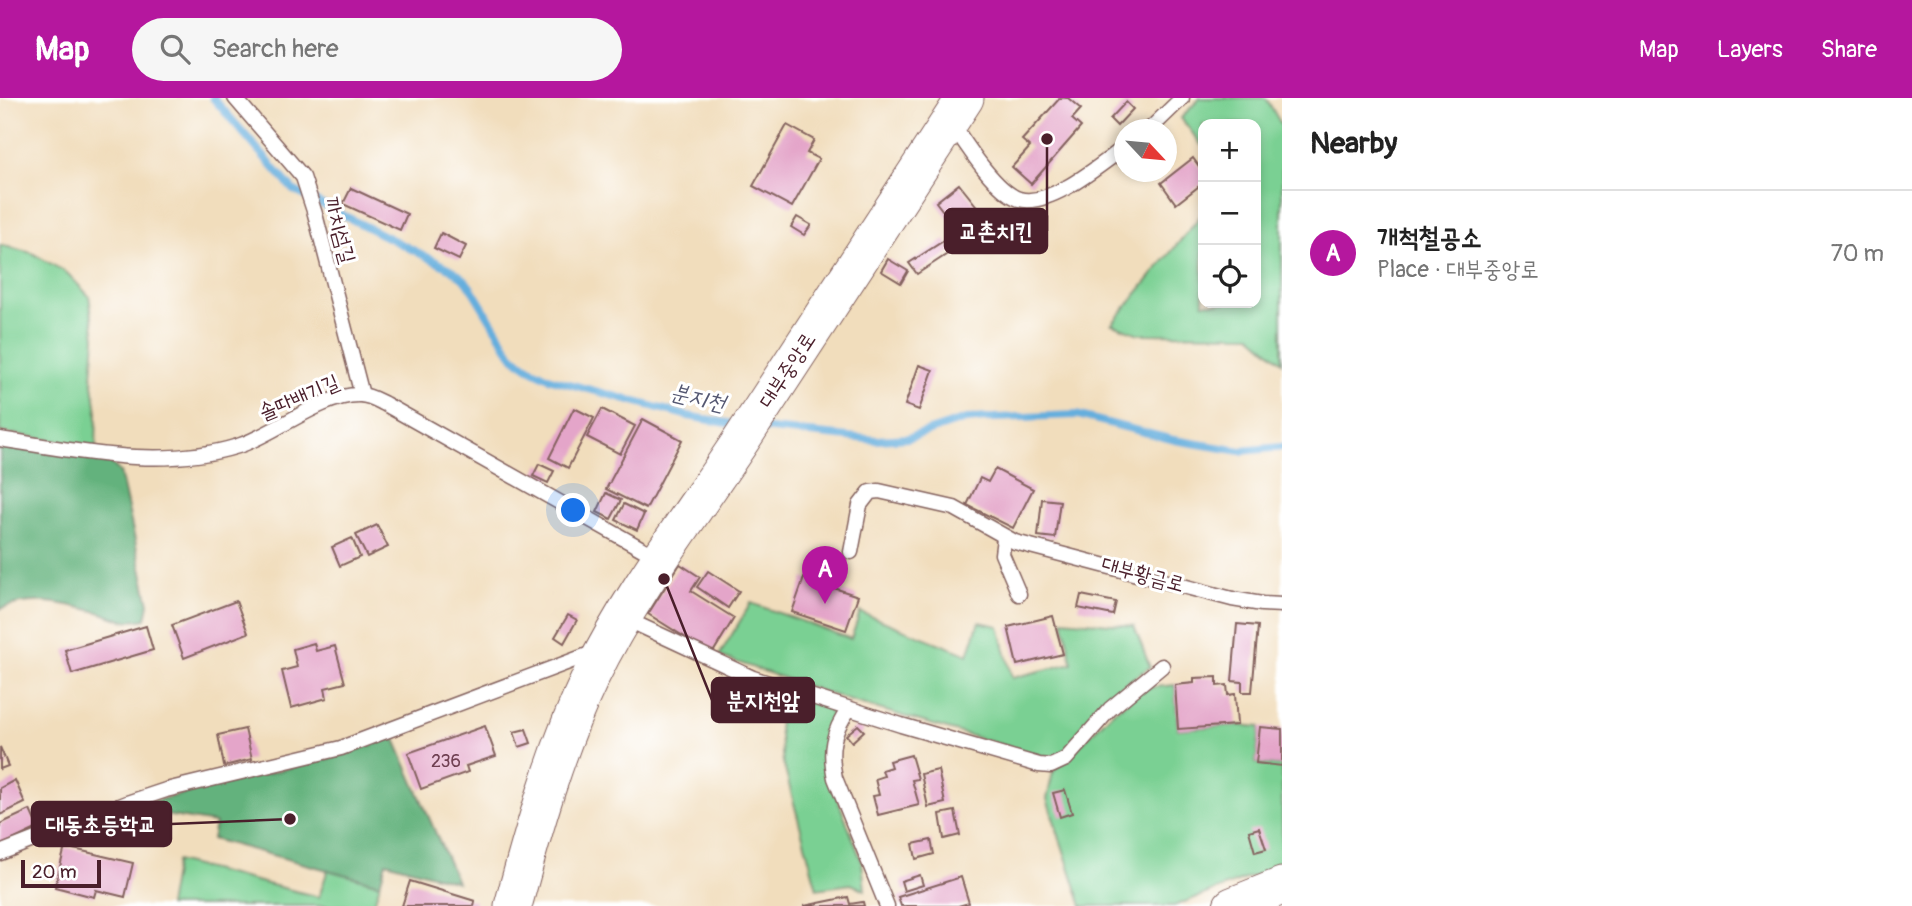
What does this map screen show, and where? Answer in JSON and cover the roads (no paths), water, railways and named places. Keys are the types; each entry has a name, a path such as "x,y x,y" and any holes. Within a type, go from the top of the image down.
{"street":[{"name":"대부중앙로","path":"513,906 555,763 574,714 614,632 957,110"},
{"path":"1232,906 1282,886"}],"lane":[{"name":"까치섬길","path":"235,98 299,170 305,182 362,395"},
{"path":"1160,119 1182,98"},
{"name":"대부중앙로","path":"957,110 998,183 1009,194 1021,200 1049,195 1073,184 1114,155"},
{"name":"솔따배기길","path":"0,439 128,456 174,458 199,455 242,445 340,398 362,395 385,404 660,559"},
{"name":"대부황금로","path":"851,552 860,505 870,492 879,491 954,508 1004,538 1232,599 1282,605"},
{"path":"1004,538 1002,554 1019,594"},
{"path":"0,853 166,790 341,748 614,632 849,709 1051,766 1066,759 1110,709 1162,666"},
{"path":"849,709 835,731 831,759 835,778 887,906"}],"waterway":[{"name":"분지천","path":"213,98 293,190 451,269 464,279 513,357 529,368 551,379 688,416 738,425"},
{"name":"분지천","path":"761,428 877,440 908,438 966,419 1077,415 1174,440 1241,451 1282,447"}],"place":[{"name":"교촌치킨","path":"1047,139"},
{"name":"분지천앞","path":"664,579"},
{"name":"개척철공소","path":"825,604"},
{"name":"대동초등학교","path":"290,819"}]}
